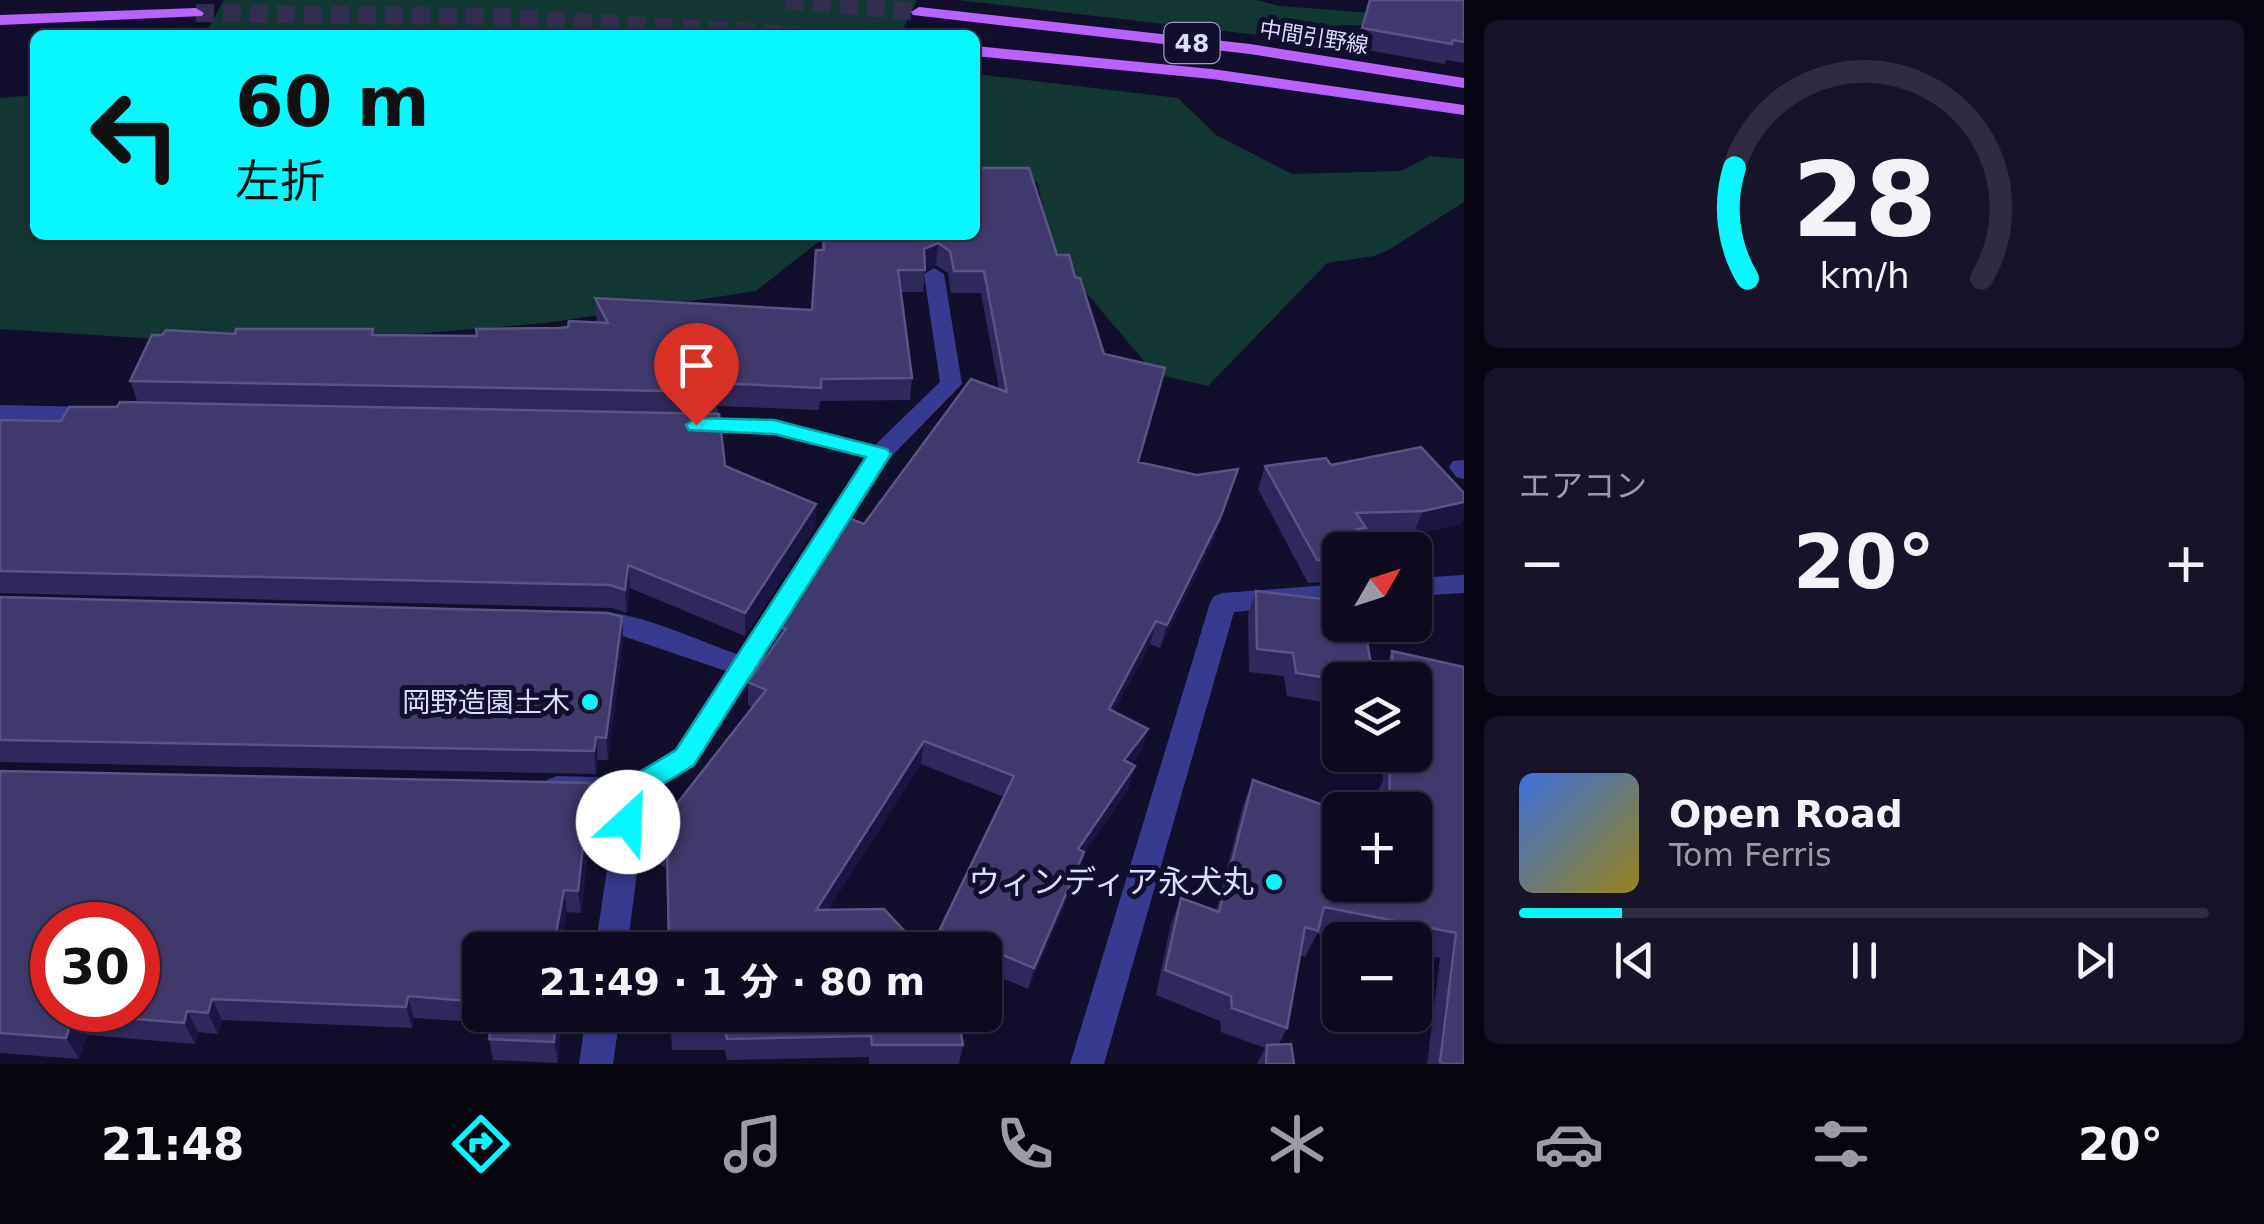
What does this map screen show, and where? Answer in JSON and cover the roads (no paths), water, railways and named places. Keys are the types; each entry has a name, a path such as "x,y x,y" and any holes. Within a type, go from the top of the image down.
{"main road":[{"name":"中間引野線","path":"919,12 1250,49 1464,83"},
{"path":"0,20 196,13"},
{"name":"中間引野線","path":"980,51 1212,74 1464,110"}],"street":[{"path":"534,788 633,790 685,758 880,454 952,384 934,274"},
{"path":"0,412 119,414"},
{"path":"655,424 774,427 880,454"},
{"path":"1432,587 1464,584"},
{"path":"1087,1064 1223,602 1322,594"},
{"path":"573,620 612,622 742,666"},
{"path":"613,932 633,790"},
{"path":"596,1064 601,1032"}],"tunnel":[{"path":"786,0 919,12"},
{"path":"196,13 497,17 714,30"}],"place":[{"name":"岡野造園土木","path":"590,702"},
{"name":"ウィンディア永犬丸","path":"1274,882"}]}
